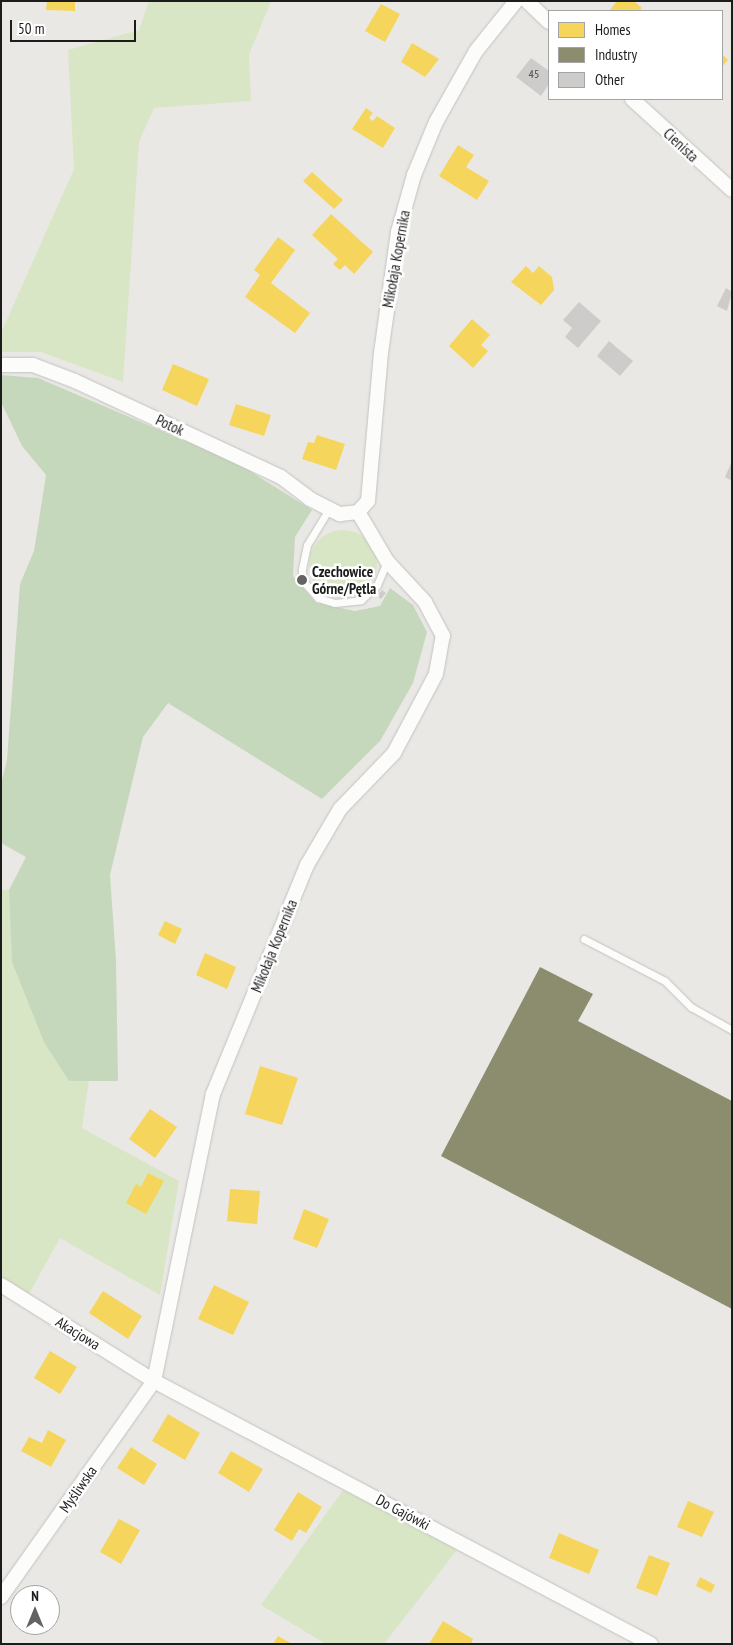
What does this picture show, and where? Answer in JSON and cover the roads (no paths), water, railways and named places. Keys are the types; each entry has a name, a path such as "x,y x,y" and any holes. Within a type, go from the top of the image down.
{"street":[{"name":"Mikołaja Kopernika","path":"358,512 368,501 381,353 397,242 414,176 436,122 476,51 516,1"},
{"path":"527,1 548,21"},
{"name":"Cienista","path":"633,100 732,190"},
{"name":"Potok","path":"1,365 33,365 75,381 281,477 329,509"},
{"path":"329,509 340,514 358,512 387,561"},
{"name":"Mikołaja Kopernika","path":"154,1381 213,1094 307,865 340,809 394,752 436,674 443,636 425,602 387,561"},
{"name":"Akacjowa","path":"1,1285 154,1381"},
{"name":"Myśliwska","path":"1,1598 154,1381"},
{"name":"Do Gajówki","path":"154,1381 651,1644"}],"lane":[{"path":"329,509 307,546 302,569 302,580 318,598 334,603 361,600 377,585 387,561"},
{"path":"584,939 665,982 691,1007 732,1030"}],"place":[{"name":"Czechowice Górne/Pętla","path":"302,580"}]}
